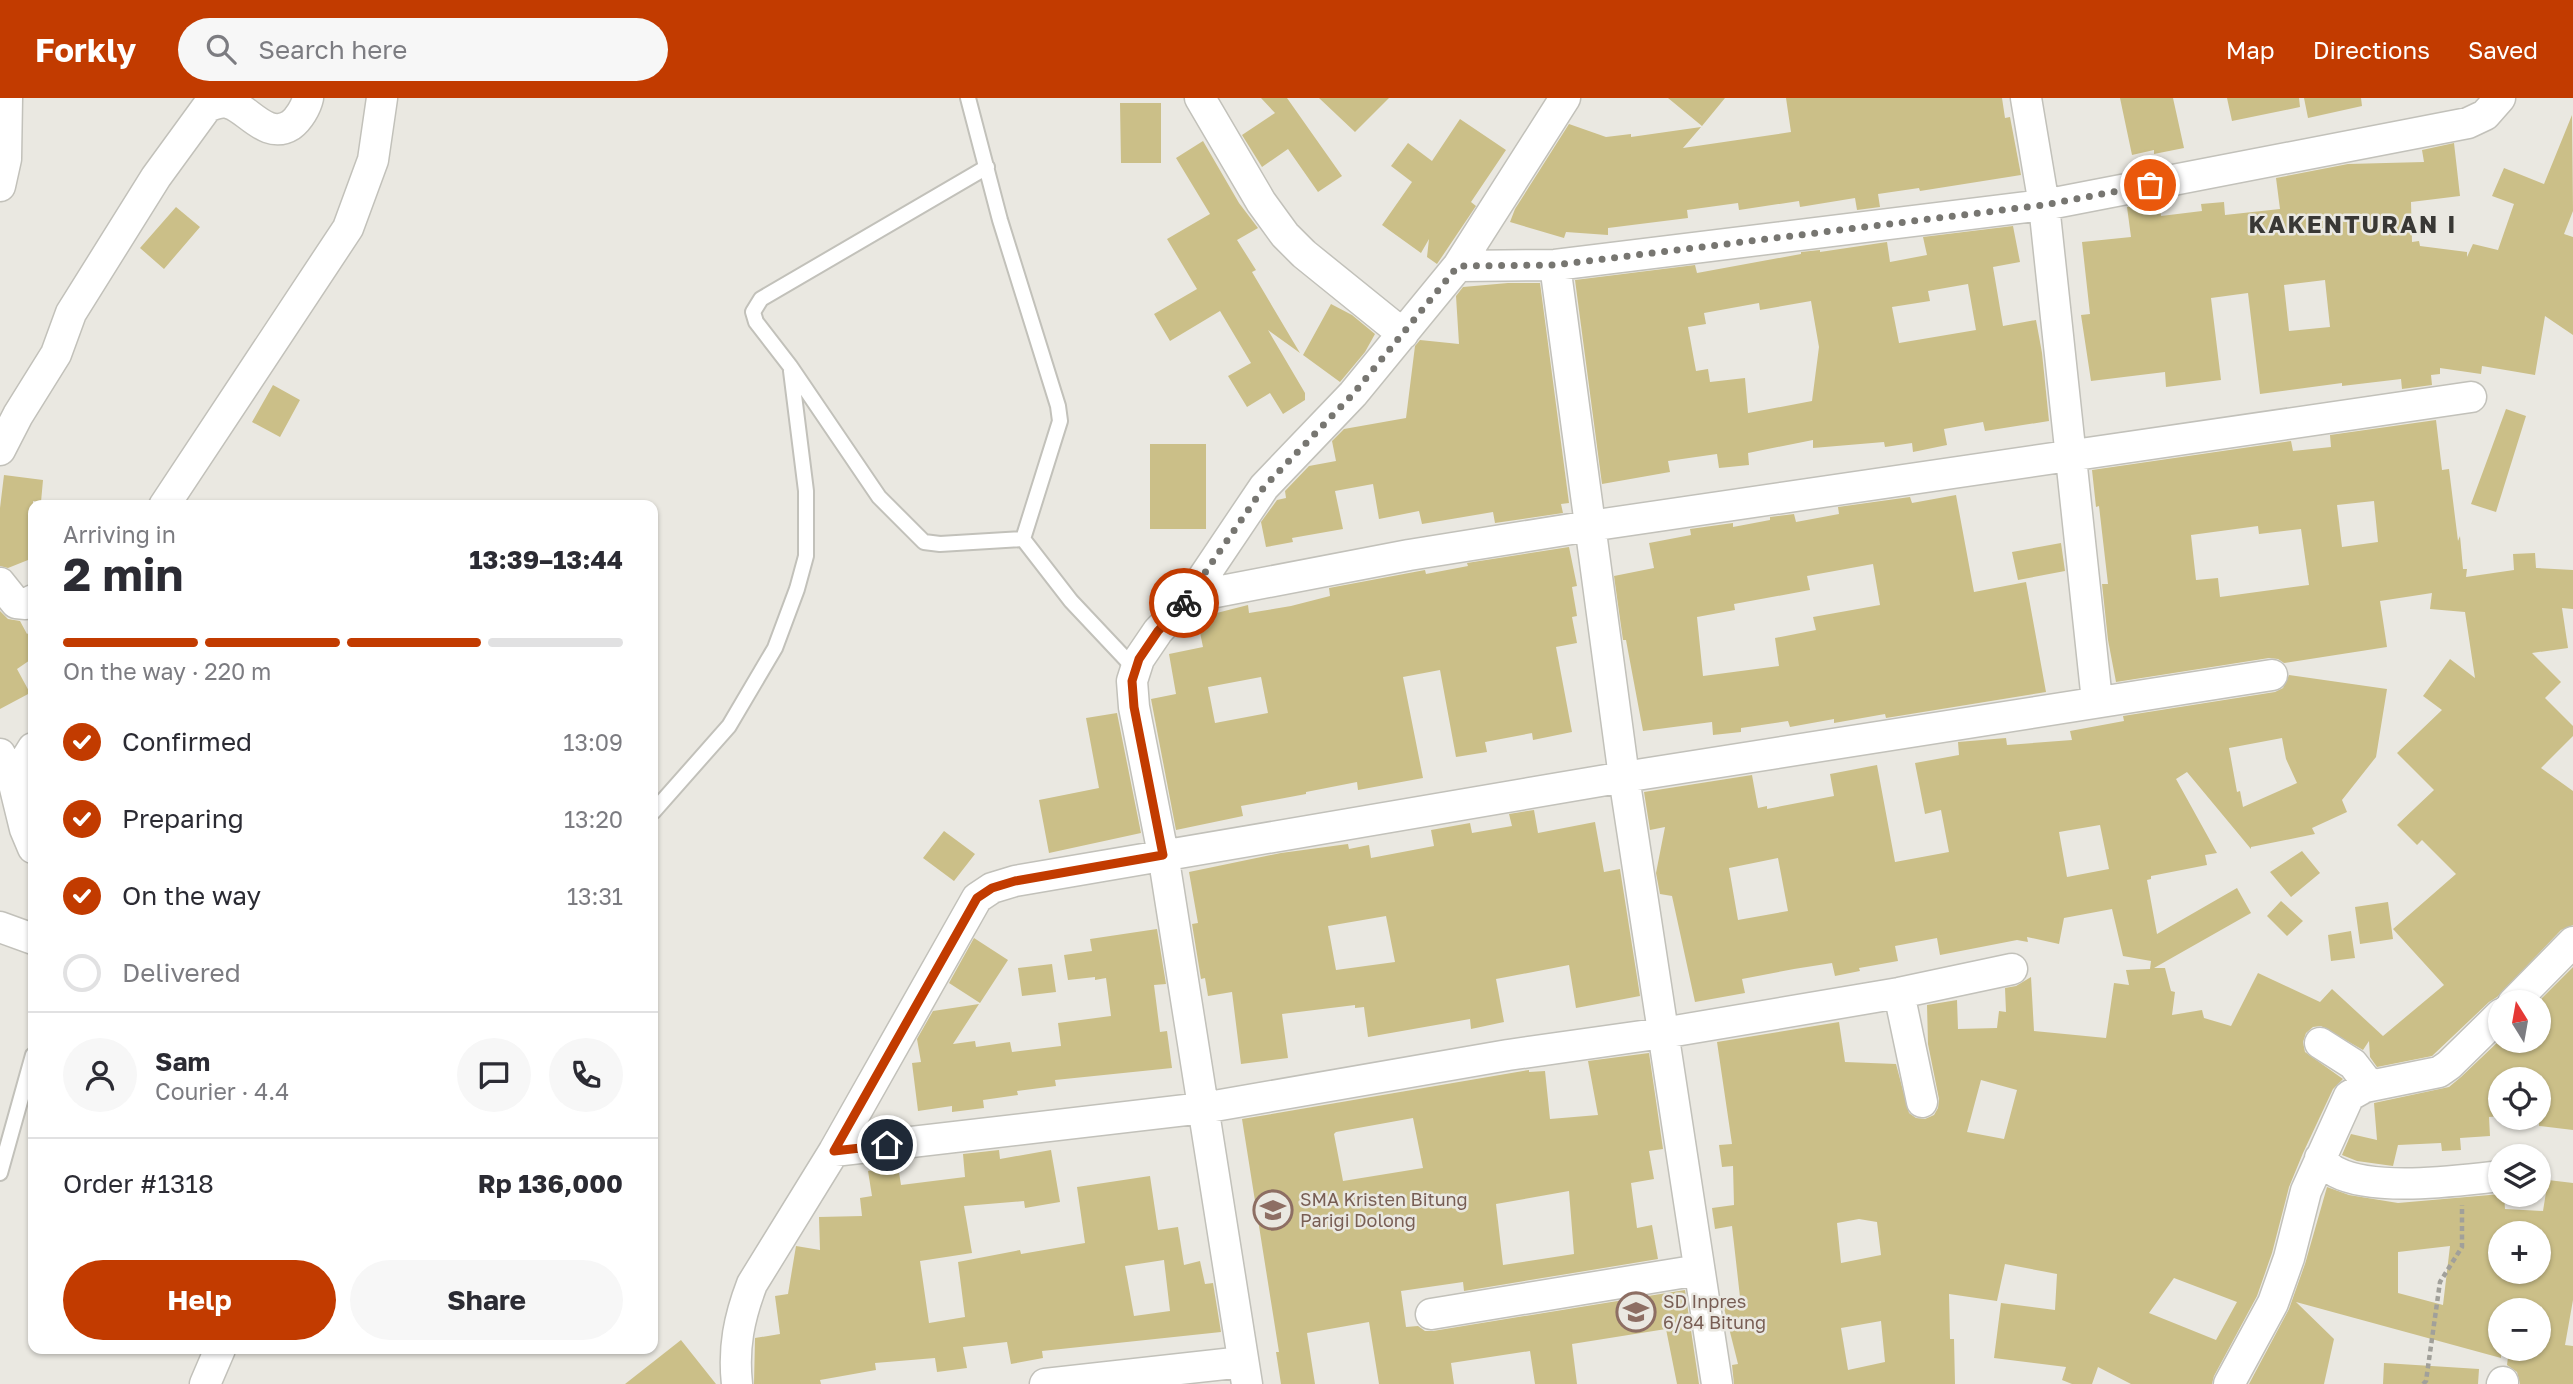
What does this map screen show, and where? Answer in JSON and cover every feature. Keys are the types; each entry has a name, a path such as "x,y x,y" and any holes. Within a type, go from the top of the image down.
{"street":[{"path":"0,186 6,159 7,98"},
{"path":"0,450 56,354 71,313 156,177 207,107 219,102 231,103 243,113 276,130 285,129 296,122 308,98"},
{"path":"167,500 348,228 373,160 382,98"},
{"path":"1200,98 1261,202 1285,235 1304,254 1403,334"},
{"path":"1045,1384 1245,1373 1163,855 1134,707 1132,681 1139,659 1158,631 1190,597 1264,487 1345,403 1458,266 1565,98"},
{"path":"2026,98 2044,205 2097,701"},
{"path":"1458,266 1555,265 2044,205 2468,123 2485,115 2500,98"},
{"path":"1555,265 1623,777 1717,1384"},
{"path":"1190,597 1409,555 1590,526 2471,397"},
{"path":"0,583 16,603 28,603"},
{"path":"737,1384 734,1359 737,1333 751,1284 834,1151 977,898 992,888 1015,881 1623,777 2272,675"},
{"path":"28,752 7,767 28,834"},
{"path":"0,927 28,937"},
{"path":"2526,990 2573,942"},
{"path":"834,1151 1203,1108 1508,1055 1663,1033 1899,993 2012,970"},
{"path":"1899,993 1922,1102"},
{"path":"2229,1384 2273,1303 2289,1258 2306,1191 2349,1096 2356,1090 2370,1086 2439,1072 2488,1027"},
{"path":"2320,1043 2353,1064 2370,1086"},
{"path":"2320,1158 2334,1172 2377,1183 2488,1178"},
{"path":"1431,1314 1699,1270"},
{"path":"205,1384 218,1354"}],"lane":[{"path":"968,98 1000,220 1058,406 1060,421 1023,539"},
{"path":"987,167 761,299 753,312 756,322 790,366 878,497 924,542 940,544 1023,539"},
{"path":"658,806 729,726 775,648 797,589 806,556 806,491 790,366"},
{"path":"1023,539 1072,601 1136,670"},
{"path":"0,1173 28,1073"}],"path":[{"path":"2423,1384 2426,1381 2440,1282 2462,1247 2461,1180"}],"building":[{"path":"1261,98 1287,98 1342,176 1318,192 1288,149 1262,167 1242,135 1275,113"},
{"path":"1319,98 1389,98 1355,132"},
{"path":"1668,98 1725,98 1702,126"},
{"path":"1786,98 2002,98 2005,118 2010,117 2021,175 1920,191 1919,188 1878,194 1880,207 1857,210 1855,198 1800,207 1799,201 1739,210 1738,203 1687,210 1688,218 1608,228 1608,235 1566,232 1564,238 1510,222 1515,209 1569,124 1606,137 1631,134 1631,137 1701,127 1683,148 1791,132"},
{"path":"2120,98 2173,98 2184,148 2132,155"},
{"path":"2227,98 2299,98 2300,107 2232,121"},
{"path":"2304,98 2361,98 2362,106 2308,118"},
{"path":"1120,103 1161,103 1161,163 1121,163"},
{"path":"2572,115 2573,211 2564,234 2573,237 2573,335 2545,316 2535,375 2482,366 2481,374 2440,368 2440,374 2431,375 2432,385 2402,389 2401,379 2342,386 2342,383 2260,394 2248,293 2211,298 2221,380 2166,387 2165,372 2091,381 2081,315 2090,314 2082,242 2131,237 2127,207 2159,201 2161,216 2202,211 2201,204 2224,202 2225,215 2280,209 2276,178 2348,164 2424,162 2422,150 2454,143 2460,196 2411,202 2412,242 2419,241 2420,246 2467,252 2467,257 2473,244 2498,250 2514,204 2492,196 2504,168 2544,184","holes":["2325,280 2330,327 2289,331 2284,285"]},
{"path":"1460,119 1506,150 1471,202 1476,206 1437,264 1427,257 1429,239 1421,253 1382,225 1412,182 1391,166 1408,143 1432,161"},
{"path":"1203,141 1239,203 1258,228 1237,240 1256,270 1252,272 1300,353 1268,330 1305,393 1305,400 1283,414 1270,393 1247,407 1228,376 1251,363 1220,311 1170,341 1154,314 1197,289 1167,239 1210,214 1176,158"},
{"path":"176,207 200,227 164,269 140,248"},
{"path":"2013,226 2020,262 1993,267 2003,326 2036,320 2049,421 1985,431 1983,422 1944,429 1947,445 1913,452 1912,443 1885,447 1884,442 1813,448 1813,440 1748,453 1749,465 1719,468 1717,454 1668,461 1670,472 1602,484 1575,280 1695,265 1697,273 1801,252 1820,252 1887,242 1890,262 1927,255 1923,237","holes":["1968,284 1976,330 1899,343 1892,307 1930,301 1928,291","1811,301 1819,347 1812,401 1748,413 1745,378 1710,382 1708,369 1696,371 1688,327 1706,324 1704,313 1759,303 1760,310"]},
{"path":"1540,283 1569,503 1561,504 1563,513 1495,523 1493,512 1422,524 1419,511 1379,519 1373,484 1335,491 1343,529 1292,538 1293,542 1266,547 1261,522 1277,500 1286,498 1285,491 1309,466 1336,461 1332,441 1344,429 1406,418 1415,346 1420,340 1459,344 1456,296 1463,287"},
{"path":"1331,304 1352,315 1375,334 1365,352 1340,382 1303,355"},
{"path":"273,385 300,400 280,437 252,422"},
{"path":"2506,409 2526,416 2496,512 2471,504"},
{"path":"2436,420 2442,470 2449,469 2458,541 2460,536 2463,569 2467,569 2466,577 2514,570 2513,554 2535,553 2536,568 2573,570 2573,609 2562,608 2568,648 2532,653 2561,682 2545,698 2573,726 2573,736 2541,768 2573,791 2573,925 2561,930 2504,990 2488,990 2488,1003 2432,1056 2377,1067 2370,1057 2369,1041 2363,1050 2321,1026 2313,1027 2306,1033 2303,1042 2305,1052 2343,1079 2333,1089 2303,1153 2289,1187 2272,1253 2257,1296 2212,1384 2131,1384 2098,1367 2092,1384 2072,1384 2062,1380 2066,1367 1994,1358 2001,1303 2055,1310 2057,1274 2005,1264 1997,1301 1949,1294 1955,1384 1734,1384 1732,1365 1738,1364 1722,1300 1740,1297 1732,1226 1715,1229 1712,1208 1734,1205 1733,1166 1722,1167 1719,1145 1732,1144 1717,1042 1839,1022 1845,1062 1896,1064 1909,1113 1916,1118 1925,1119 1934,1115 1939,1099 1928,1044 1927,1005 1957,1000 1958,1029 1997,1028 1999,1011 2006,1012 2005,988 2016,986 2031,977 2034,1031 2106,1038 2114,983 2129,985 2126,970 2150,969 2151,961 2123,956 2112,909 2064,918 2059,944 2027,937 2028,942 2017,940 1940,955 1937,938 1895,946 1898,961 1859,968 1860,971 1835,976 1832,963 1742,979 1745,993 1695,1002 1672,896 1660,894 1656,873 1665,827 1650,830 1644,792 1752,775 1758,808 1767,806 1767,809 1834,796 1830,774 1877,765 1895,862 1949,852 1941,810 1925,814 1915,763 1959,755 1958,742 2006,738 2007,745 2072,740 2070,731 2124,721 2123,716 2275,692 2283,688 2289,675 2387,689 2376,757 2342,800 2347,812 2312,828 2315,834 2251,849 2187,772 2176,779 2217,853 2205,855 2207,865 2151,876 2151,879 2147,880 2157,934 2237,888 2251,913 2154,968 2165,968 2171,991 2175,992 2172,1015 2202,1010 2204,1018 2231,1026 2258,973 2320,1002 2332,989 2383,1036 2444,985 2393,929 2456,874 2422,840 2417,845 2397,825 2434,790 2397,753 2442,710 2423,696 2450,659 2475,678 2465,612 2430,609 2432,593 2380,601 2387,647 2284,663 2269,658 2116,682 2102,584 2108,584 2092,470 2291,441 2293,451 2331,447 2330,435","holes":["2374,501 2378,542 2342,547 2337,505","2258,526 2259,534 2301,529 2309,585 2220,597 2218,578 2196,580 2191,535","2282,738 2286,759 2297,783 2243,807 2240,791 2237,792 2229,748","2100,825 2109,869 2067,877 2059,832","1778,858 1788,911 1738,920 1729,868","1981,1080 2017,1090 2004,1139 1967,1132","1859,1219 1877,1222 1881,1255 1841,1263 1837,1223","2174,1278 2237,1302 2216,1340 2149,1313","1881,1321 1885,1362 1848,1370 1841,1328"]},
{"path":"1150,444 1206,444 1206,529 1150,529"},
{"path":"4,475 43,480 41,500 28,500 28,560 8,568 0,566 0,508"},
{"path":"1956,495 1974,592 2026,582 2046,692 1886,718 1885,714 1790,727 1788,721 1741,728 1741,732 1713,735 1712,722 1643,731 1626,640 1623,640 1614,576 1654,568 1649,543 1691,535 1690,529 1733,523 1733,527 1794,514 1796,522 1839,514 1838,507 1910,497 1912,503","holes":["1873,564 1880,605 1813,617 1816,630 1775,638 1779,666 1703,676 1697,617 1735,610 1734,604 1810,590 1807,576"]},
{"path":"2061,543 2065,571 2018,580 2012,552"},
{"path":"1569,547 1577,586 1572,587 1577,616 1572,617 1577,643 1556,647 1572,732 1533,740 1532,733 1485,742 1487,752 1456,757 1440,670 1403,677 1423,778 1358,790 1357,782 1306,792 1241,806 1243,816 1176,830 1151,699 1176,694 1169,654 1203,647 1197,618 1248,605 1249,613 1291,606 1330,596 1329,588 1425,570 1426,574 1468,566 1467,563","holes":["1261,677 1268,713 1215,723 1208,687"]},
{"path":"0,611 8,619 20,621 28,633 28,661 17,669 28,694 0,709"},
{"path":"1117,713 1141,833 1049,853 1039,800 1099,788 1086,718"},
{"path":"1534,810 1538,833 1595,822 1604,872 1620,869 1640,996 1576,1008 1569,965 1496,979 1504,1022 1471,1029 1470,1019 1368,1037 1364,1007 1355,1008 1355,1005 1282,1014 1288,1058 1241,1064 1232,992 1208,996 1205,978 1201,979 1192,924 1198,923 1189,872 1281,853 1348,844 1349,849 1369,845 1371,858 1434,846 1431,830 1470,823 1472,833 1512,826 1509,814","holes":["1386,916 1395,962 1336,970 1328,926"]},
{"path":"944,831 975,854 954,881 923,858"},
{"path":"2302,851 2320,873 2291,897 2270,872"},
{"path":"2281,901 2303,921 2287,936 2267,916"},
{"path":"2388,902 2393,939 2360,944 2355,907"},
{"path":"1157,929 1166,984 1154,985 1160,1032 1167,1031 1172,1068 1055,1080 1056,1086 1017,1091 1018,1095 983,1100 984,1108 952,1112 952,1106 918,1111 912,1063 921,1062 917,1039 933,1011 979,1004 953,1044 975,1041 976,1047 1010,1042 1012,1052 1061,1046 1058,1023 1111,1016 1106,978 1068,980 1064,955 1092,951 1090,939"},
{"path":"2351,931 2355,958 2331,961 2328,935"},
{"path":"974,938 1008,960 980,1003 949,983"},
{"path":"1052,964 1056,992 1022,996 1018,968"},
{"path":"2573,967 2573,1130 2551,1127 2551,1067 2488,1067 2490,1136 2460,1138 2461,1150 2442,1151 2441,1143 2398,1145 2393,1166 2357,1161 2342,1155 2351,1134 2377,1140 2374,1103 2449,1087 2488,1051 2488,1054 2552,1054 2550,990"},
{"path":"1649,1053 1663,1149 1649,1151 1654,1179 1631,1183 1637,1228 1652,1225 1658,1259 1464,1291 1463,1282 1401,1291 1406,1327 1418,1326 1425,1331 1433,1331 1685,1290 1699,1384 1677,1384 1666,1329 1572,1344 1577,1384 1535,1384 1530,1351 1451,1363 1454,1384 1379,1384 1369,1322 1307,1333 1315,1384 1281,1384 1276,1352 1279,1352 1242,1119 1529,1070 1545,1071 1550,1119 1598,1115 1588,1061","holes":["1413,1118 1423,1168 1343,1181 1334,1134 1336,1132","1569,1191 1574,1254 1503,1265 1496,1204"]},
{"path":"999,1150 1000,1159 1051,1150 1060,1202 1025,1208 1024,1201 964,1206 972,1253 920,1261 929,1323 965,1317 958,1262 1020,1250 1021,1254 1085,1243 1077,1187 1150,1176 1158,1230 1178,1227 1184,1265 1200,1261 1205,1284 1213,1283 1221,1332 1042,1351 1043,1358 1011,1364 1007,1342 963,1347 967,1368 937,1372 935,1358 875,1363 876,1370 820,1380 821,1384 754,1384 755,1338 780,1334 775,1296 788,1294 796,1246 820,1250 819,1217 862,1216 860,1198 872,1196 868,1171 898,1166 901,1185 965,1177 963,1154","holes":["1164,1260 1170,1311 1134,1316 1125,1266"]},
{"path":"2551,1180 2573,1183 2573,1300 2565,1345 2573,1346 2573,1384 2520,1384 2517,1372 2507,1365 2508,1361 2551,1361 2551,1298 2488,1298 2488,1354 2296,1302 2334,1339 2324,1384 2249,1384 2289,1309 2327,1187 2349,1195 2398,1203 2488,1195 2488,1207 2543,1211 2544,1207 2551,1207","holes":["2450,1246 2443,1305 2398,1293 2398,1252"]},
{"path":"681,1340 716,1384 625,1384"},
{"path":"2384,1363 2479,1369 2478,1384 2383,1384"}],"way so far":[{"path":"1184,603 1264,487 1353,394 1458,266 1555,265 2044,205 2150,185"}],"place":[{"name":"SMA Kristen Bitung Parigi Dolong","path":"1273,1210"},
{"name":"SD Inpres 6/84 Bitung","path":"1636,1312"}],"district":[{"name":"KAKENTURAN I","path":"2353,225"}],"route":[{"path":"887,1145 834,1151 977,898 992,888 1015,881 1163,855 1134,707 1132,681 1139,659 1158,631 1184,603"}]}
